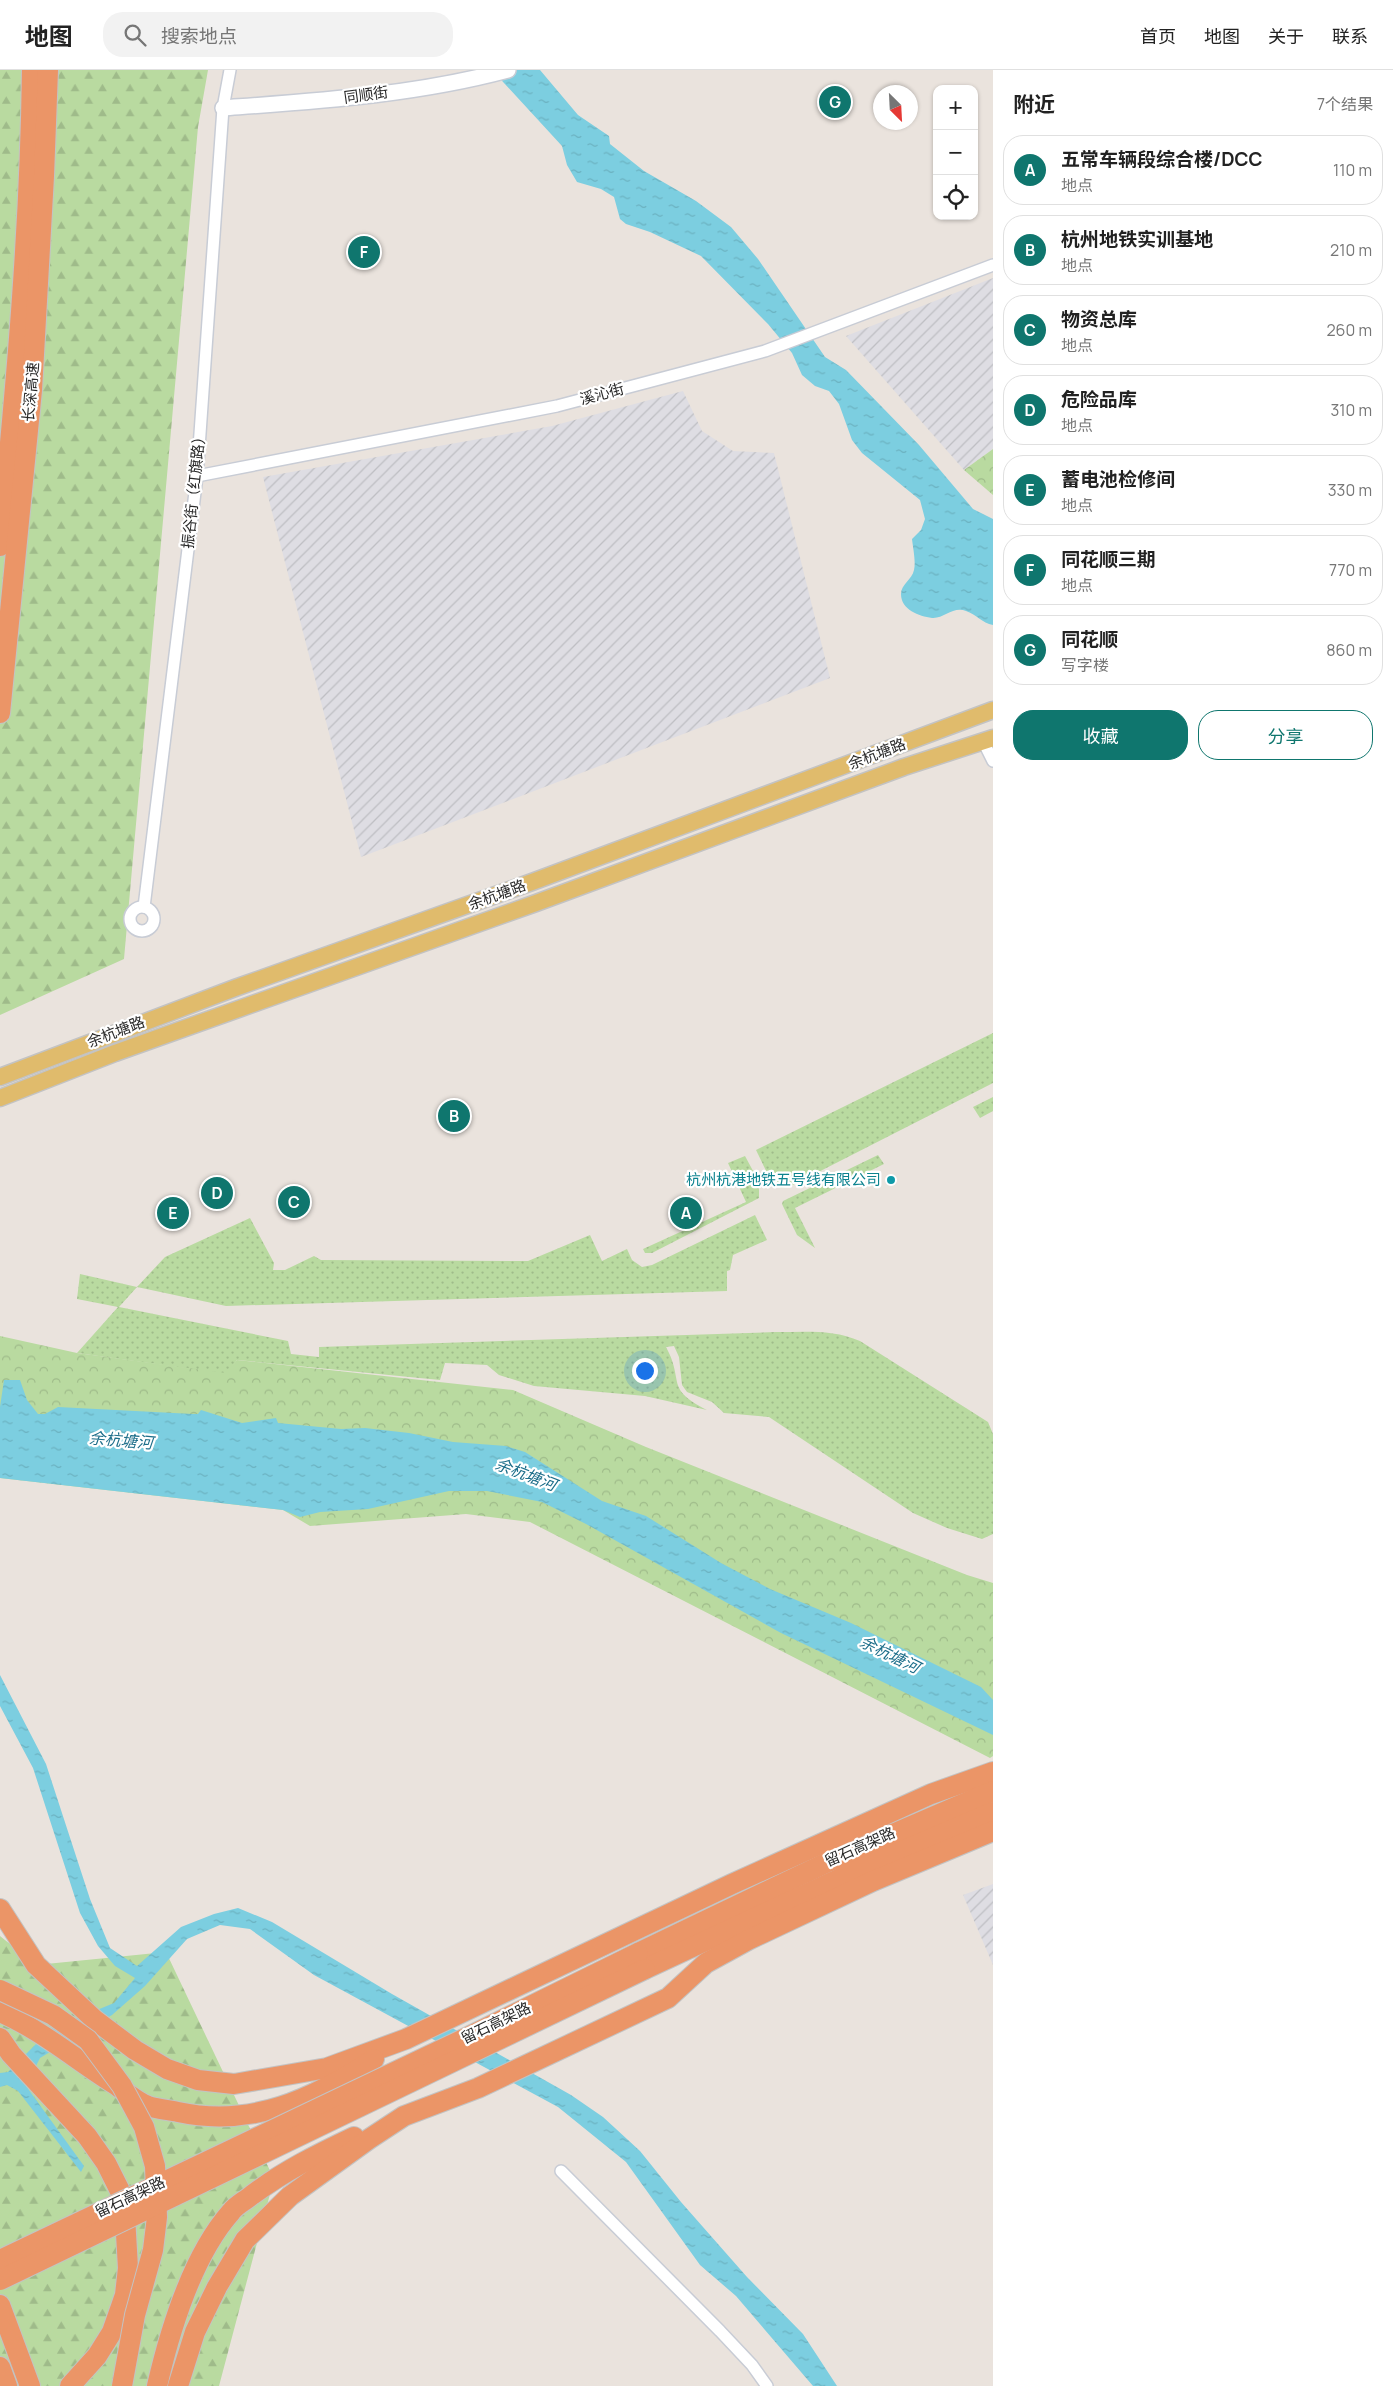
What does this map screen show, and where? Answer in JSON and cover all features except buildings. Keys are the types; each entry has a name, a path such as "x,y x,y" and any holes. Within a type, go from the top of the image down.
{"highway":[{"name":"长深高速","path":"0,546 16,389 30,175 32,70"},
{"name":"长深高速","path":"0,713 32,390 48,70"},
{"path":"0,1908 36,1964 76,2003 119,2038 167,2069 198,2080 234,2084 327,2068 406,2039 732,1884 931,1794 993,1772"},
{"name":"留石高架路","path":"0,2260 466,2038 683,1930 828,1862 993,1790"},
{"name":"留石高架路","path":"0,2280 645,1969 860,1869 993,1812"},
{"path":"157,2386 164,2356 183,2301 204,2252 231,2211 274,2179 368,2130 478,2088 668,1998 706,1963 748,1940 873,1881 993,1831"},
{"path":"0,1990 53,2015 88,2040 122,2086 144,2127 156,2166 157,2218 152,2250 134,2315 122,2386"},
{"path":"0,2012 26,2023 75,2059 148,2106 192,2115 243,2116 274,2109 346,2078 406,2039"},
{"path":"0,2038 11,2054 87,2136 106,2163 124,2199 128,2268 125,2295 112,2332 97,2356 70,2386"},
{"path":"178,2386 195,2332 217,2287 245,2240 290,2196 317,2175 404,2116"},
{"path":"0,2305 30,2386"},
{"path":"0,2367 7,2386"}],"main road":[{"name":"余杭塘路","path":"0,1077 226,991 532,882 993,710"},
{"name":"余杭塘路","path":"0,1098 115,1053 527,906 904,767 988,740"}],"street":[{"name":"振谷街（红旗路）","path":"144,907 197,476 224,108 230,70"},
{"name":"同顺街","path":"224,108 354,98 479,78 508,70"},
{"name":"溪沁街","path":"197,476 557,406 780,345 993,265"},
{"path":"988,740 993,761"},
{"path":"561,2171 752,2365 767,2386"}],"shaded area":[{"path":"993,278 993,449 964,470 846,336"},
{"path":"683,391 702,431 733,451 774,453 830,678 361,857 263,477 552,426"},
{"path":"993,1884 993,1965 963,1895"}],"green space":[{"path":"0,70 208,70 198,127 124,959 0,1015"},
{"path":"993,449 993,495 964,470"},
{"path":"993,1033 993,1083 791,1186 781,1188 771,1181 756,1150"},
{"path":"993,1097 993,1111 980,1118 973,1107"},
{"path":"878,1155 884,1164 795,1208 815,1248 797,1235 782,1204 783,1201"},
{"path":"745,1156 759,1182 759,1198 652,1253 645,1253 643,1249 746,1202 728,1163"},
{"path":"755,1215 767,1240 733,1255 730,1270 727,1271 727,1291 226,1306 137,1287 165,1257 250,1218 274,1263 273,1270 285,1270 314,1256 321,1260 528,1261 590,1235 602,1261 627,1249 632,1260 642,1267 652,1265"},
{"path":"80,1274 137,1287 119,1307 288,1341 291,1354 319,1357 319,1347 776,1332 819,1332 850,1337 860,1341 988,1422 993,1434 993,1534 982,1539 947,1528 913,1513 769,1417 724,1413 712,1402 687,1392 682,1385 679,1357 674,1346 666,1347 680,1390 685,1396 707,1410 645,1396 534,1386 499,1375 487,1365 445,1363 440,1380 237,1360 227,1374 77,1353 118,1307 77,1299"},
{"path":"0,1336 77,1353 226,1373 237,1360 513,1390 646,1447 967,1575 993,1583 993,1756 990,1758 530,1522 466,1514 310,1526 283,1510 0,1478"},
{"path":"0,1936 36,1965 166,1952 274,2179 219,2386 0,2386"}],"water":[{"path":"492,70 540,70 578,115 609,136 610,144 644,171 696,201 731,227 758,259 825,357 846,370 919,445 973,509 993,519 993,625 970,612 961,610 932,618 916,614 907,608 902,600 901,591 911,577 915,567 912,539 921,530 925,519 920,500 862,453 852,440 839,404 829,391 815,386 802,375 792,353 768,324 701,256 650,232 626,224 620,219 614,197 601,189 577,182 567,165 562,146"},
{"name":"余杭塘河","path":"4,1380 20,1380 27,1400 38,1414 45,1414 58,1407 193,1414 198,1414 201,1410 242,1423 276,1418 278,1423 341,1429 365,1428 409,1433 453,1442 506,1446 525,1452 602,1501 646,1516 721,1563 770,1589 851,1623 981,1687 993,1700 993,1735 781,1633 586,1524 542,1502 487,1491 449,1491 368,1509 320,1512 300,1517 283,1510 0,1478 0,1407"},
{"path":"0,1675 46,1764 90,1899 110,1948 137,1966 181,1927 214,1914 238,1908 272,1922 392,1994 571,2095 603,2117 640,2151 681,2202 747,2277 803,2334 837,2386 813,2386 736,2296 700,2265 626,2162 558,2107 314,1975 250,1929 220,1925 187,1939 145,1986 112,2015 40,2058 26,2086 84,2166 81,2172 18,2091 7,2085 0,2087 0,2073 8,2072 51,2029 114,2003 135,1978 115,1966 98,1946 80,1913 33,1768 0,1706"}],"place":[{"name":"同花顺","path":"835,102"},
{"name":"同花顺三期","path":"364,252"},
{"name":"杭州地铁实训基地","path":"454,1116"},
{"name":"杭州杭港地铁五号线有限公司","path":"891,1180"},
{"name":"危险品库","path":"217,1193"},
{"name":"物资总库","path":"294,1202"},
{"name":"蓄电池检修间","path":"173,1213"},
{"name":"五常车辆段综合楼/DCC","path":"686,1213"}]}
